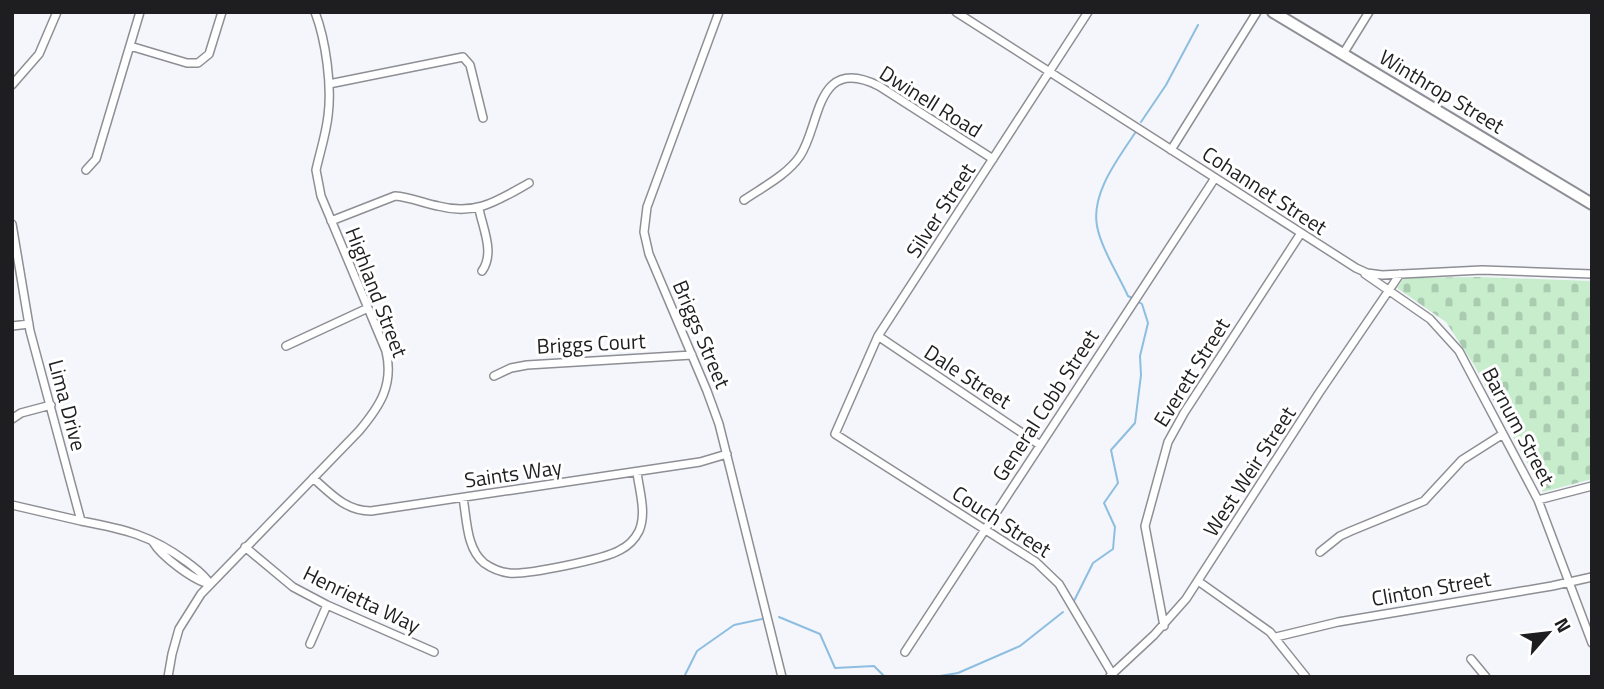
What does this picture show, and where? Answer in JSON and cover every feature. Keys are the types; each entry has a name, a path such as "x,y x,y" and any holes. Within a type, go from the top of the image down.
{"highway":[{"name":"Winthrop Street","path":"1273,12 1592,204"}],"street":[{"path":"12,85 39,54 57,12"},
{"path":"86,170 96,159 140,12"},
{"path":"130,46 187,63 201,62 209,54 222,12"},
{"name":"Highland Street","path":"168,677 180,629 193,605 368,420 385,395 389,378 388,360 318,188 316,170 328,116 329,83 316,12"},
{"name":"Briggs Street","path":"719,12 648,207 645,236 649,254 717,416 782,677"},
{"name":"Silver Street","path":"835,434 878,336 1088,12"},
{"path":"1171,150 1257,12"},
{"path":"1343,54 1369,12"},
{"name":"Cohannet Street","path":"961,14 1356,268 1374,274 1496,270 1592,274"},
{"path":"329,83 463,57 470,65 484,118"},
{"name":"Dwinell Road","path":"744,200 794,164 807,144 821,101 830,89 851,78 879,86 993,159"},
{"name":"General Cobb Street","path":"905,652 1214,178"},
{"path":"331,221 376,201 395,196 441,207 479,209 529,183"},
{"path":"479,209 489,254 482,271"},
{"name":"Lima Drive","path":"12,224 29,324 81,521"},
{"name":"Everett Street","path":"1164,626 1145,526 1168,442 1301,233"},
{"name":"Barnum Street","path":"1356,268 1430,319 1453,343 1465,362 1538,500 1592,643"},
{"name":"West Weir Street","path":"1112,676 1164,626 1198,582 1400,274"},
{"path":"286,346 368,308"},
{"path":"12,327 29,324"},
{"name":"Dale Street","path":"878,336 1040,445"},
{"name":"Briggs Court","path":"494,376 511,368 527,365 692,355"},
{"path":"12,419 21,413 51,405"},
{"name":"Couch Street","path":"835,434 1036,562 1059,584 1112,676"},
{"path":"1321,552 1340,536 1424,501 1462,460 1503,434"},
{"name":"Saints Way","path":"313,478 340,503 362,511 637,472 700,462 727,454"},
{"path":"463,498 471,544 482,561 501,572 530,571 609,555 630,543 638,531 643,515 637,472"},
{"path":"1538,500 1592,486"},
{"path":"12,505 130,531 153,542 158,550 200,582 210,584"},
{"name":"Henrietta Way","path":"245,547 293,586 327,606 434,652"},
{"name":"Clinton Street","path":"1276,637 1330,623 1592,577"},
{"path":"1198,582 1276,637 1306,677"},
{"path":"310,644 327,606"},
{"path":"1471,659 1486,677"}],"green space":[{"path":"1478,277 1592,281 1592,479 1543,492 1474,365 1446,322 1397,288 1404,278"}],"waterway":[{"path":"1141,122 1166,85 1198,25"},
{"path":"1132,298 1128,296 1102,243 1096,214 1107,177 1135,133"},
{"path":"1074,601 1093,563 1113,549 1115,527 1104,503 1118,483 1111,450 1135,423 1141,375 1140,356 1148,323 1142,304 1137,301"},
{"path":"934,677 958,673 1020,646 1063,612"},
{"path":"779,617 820,634 835,668 874,666 885,677"},
{"path":"684,677 697,651 734,625 762,619"}]}
